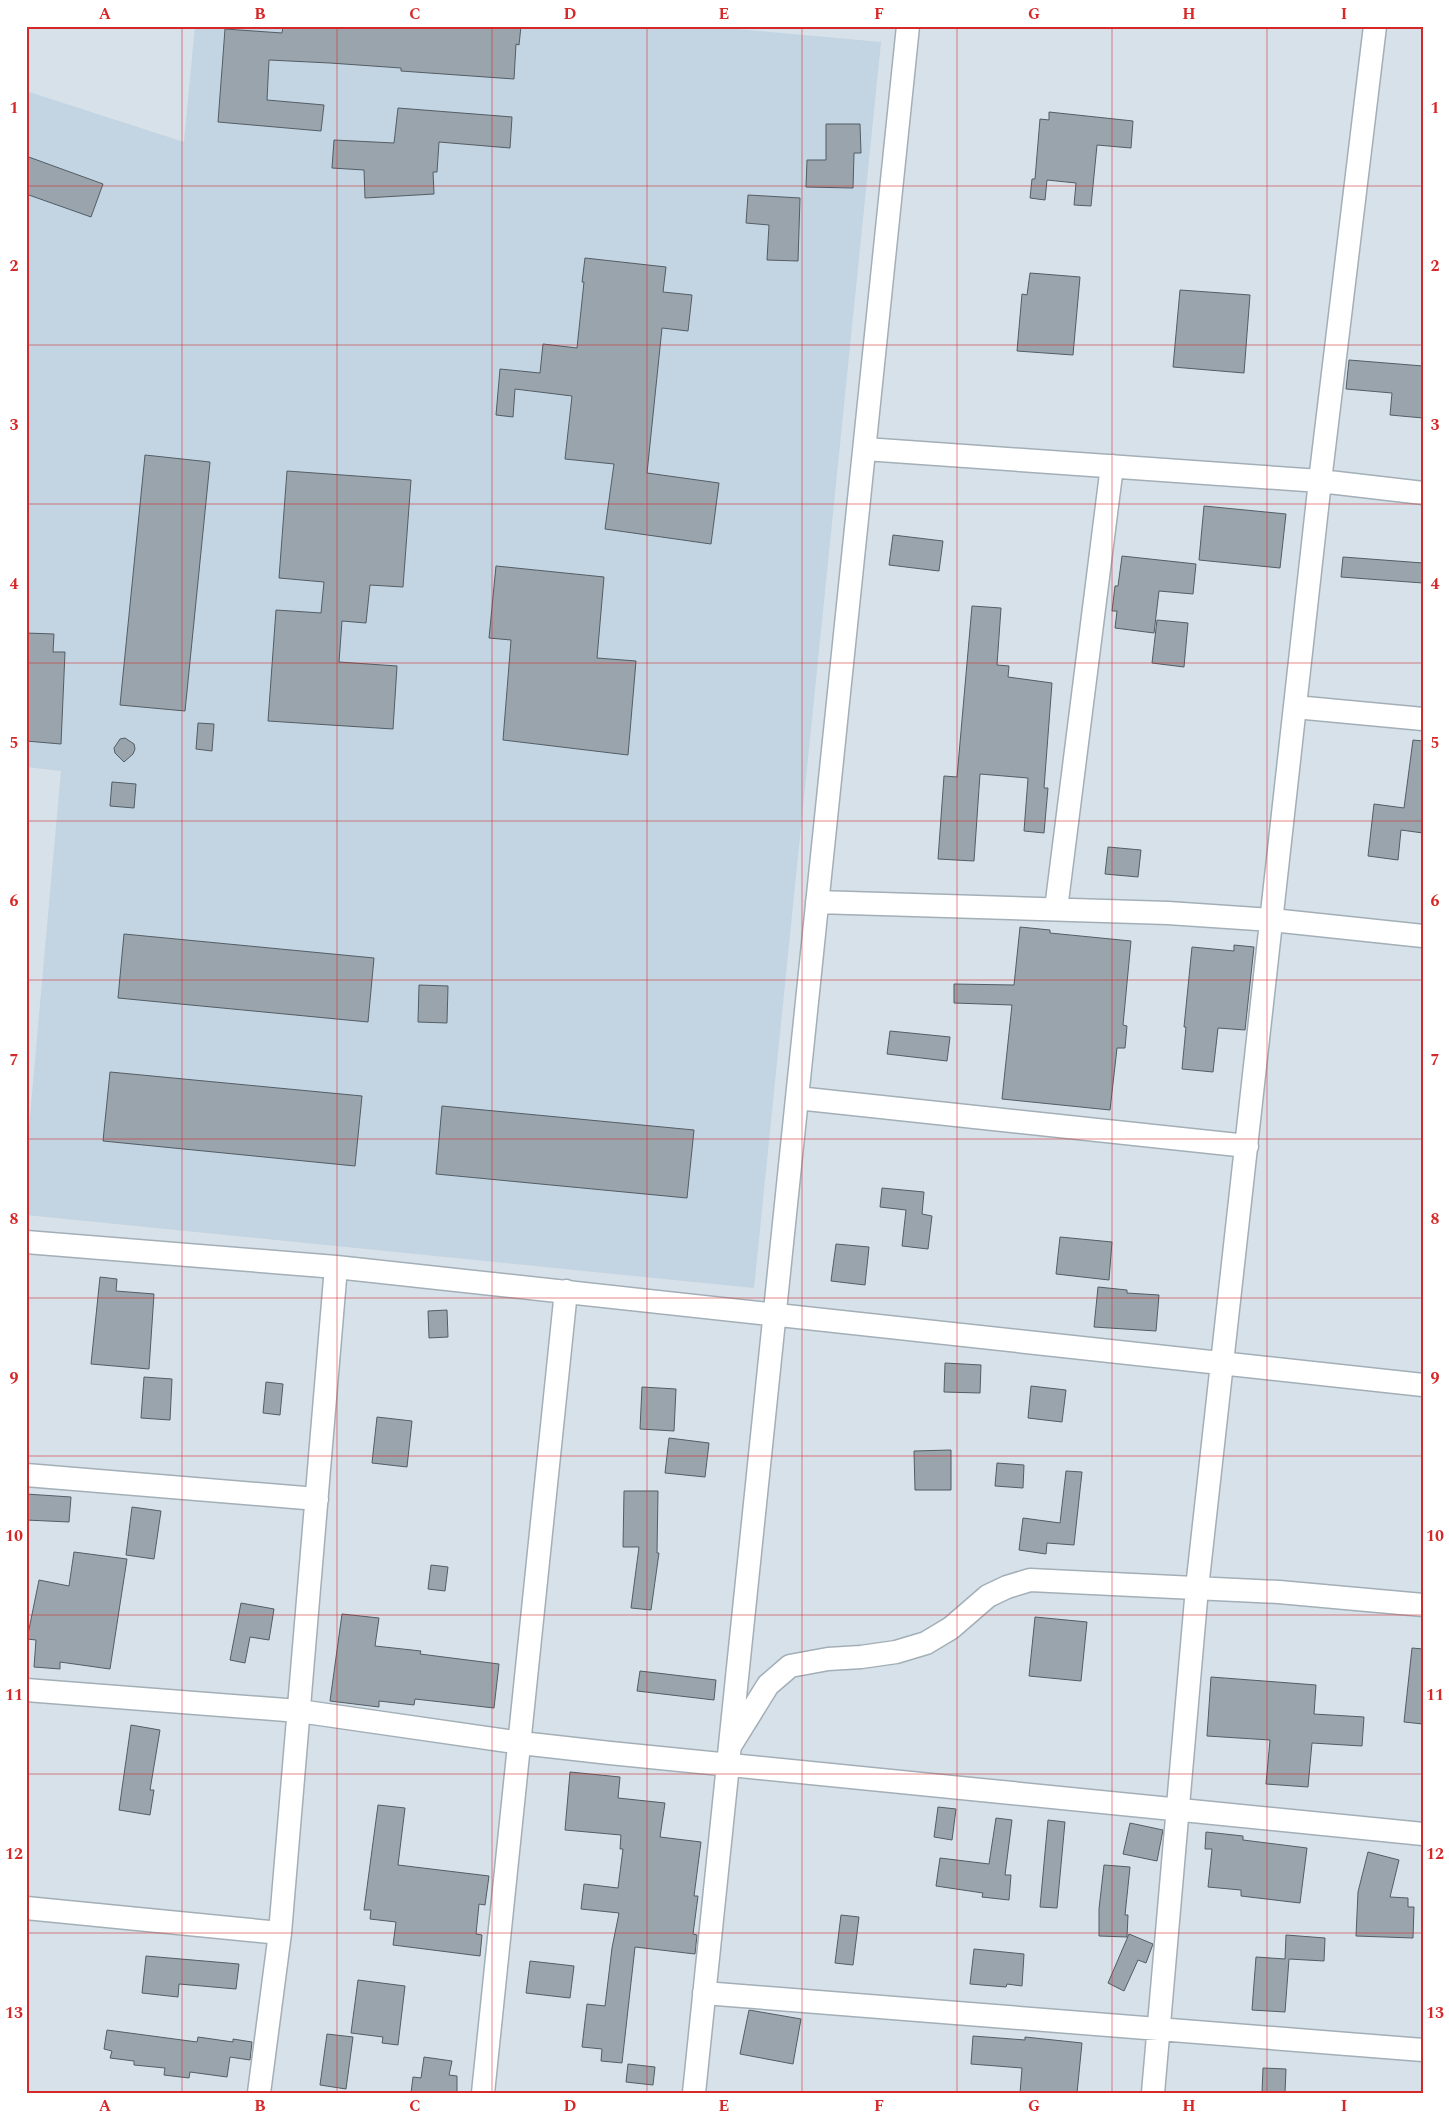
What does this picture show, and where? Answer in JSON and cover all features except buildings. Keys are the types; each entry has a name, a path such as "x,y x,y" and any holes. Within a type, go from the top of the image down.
{"street":[{"path":"694,2093 908,26"},
{"path":"1153,2093 1197,1588 1320,481 1375,26"},
{"path":"865,449 1320,481 1423,493"},
{"path":"1056,909 1112,466"},
{"path":"1295,707 1423,719"},
{"path":"817,902 1168,913 1272,920 1423,936"},
{"path":"797,1098 1247,1146"},
{"path":"26,1242 336,1268 566,1291 1423,1385"},
{"path":"258,2093 280,1933 336,1268"},
{"path":"483,2093 566,1291"},
{"path":"26,1475 317,1499"},
{"path":"729,1755 768,1684 790,1666 828,1659 896,1652 926,1643 951,1628 988,1596 1007,1586 1030,1580 1279,1592 1423,1606"},
{"path":"26,1690 298,1711 520,1743 729,1755 1177,1810 1423,1834"},
{"path":"26,1908 280,1933"},
{"path":"704,1993 1423,2050"}],"shaded area":[{"path":"195,26 704,26 881,42 754,1288 26,1215 26,1160 61,771 26,767 26,91 184,142"}]}
